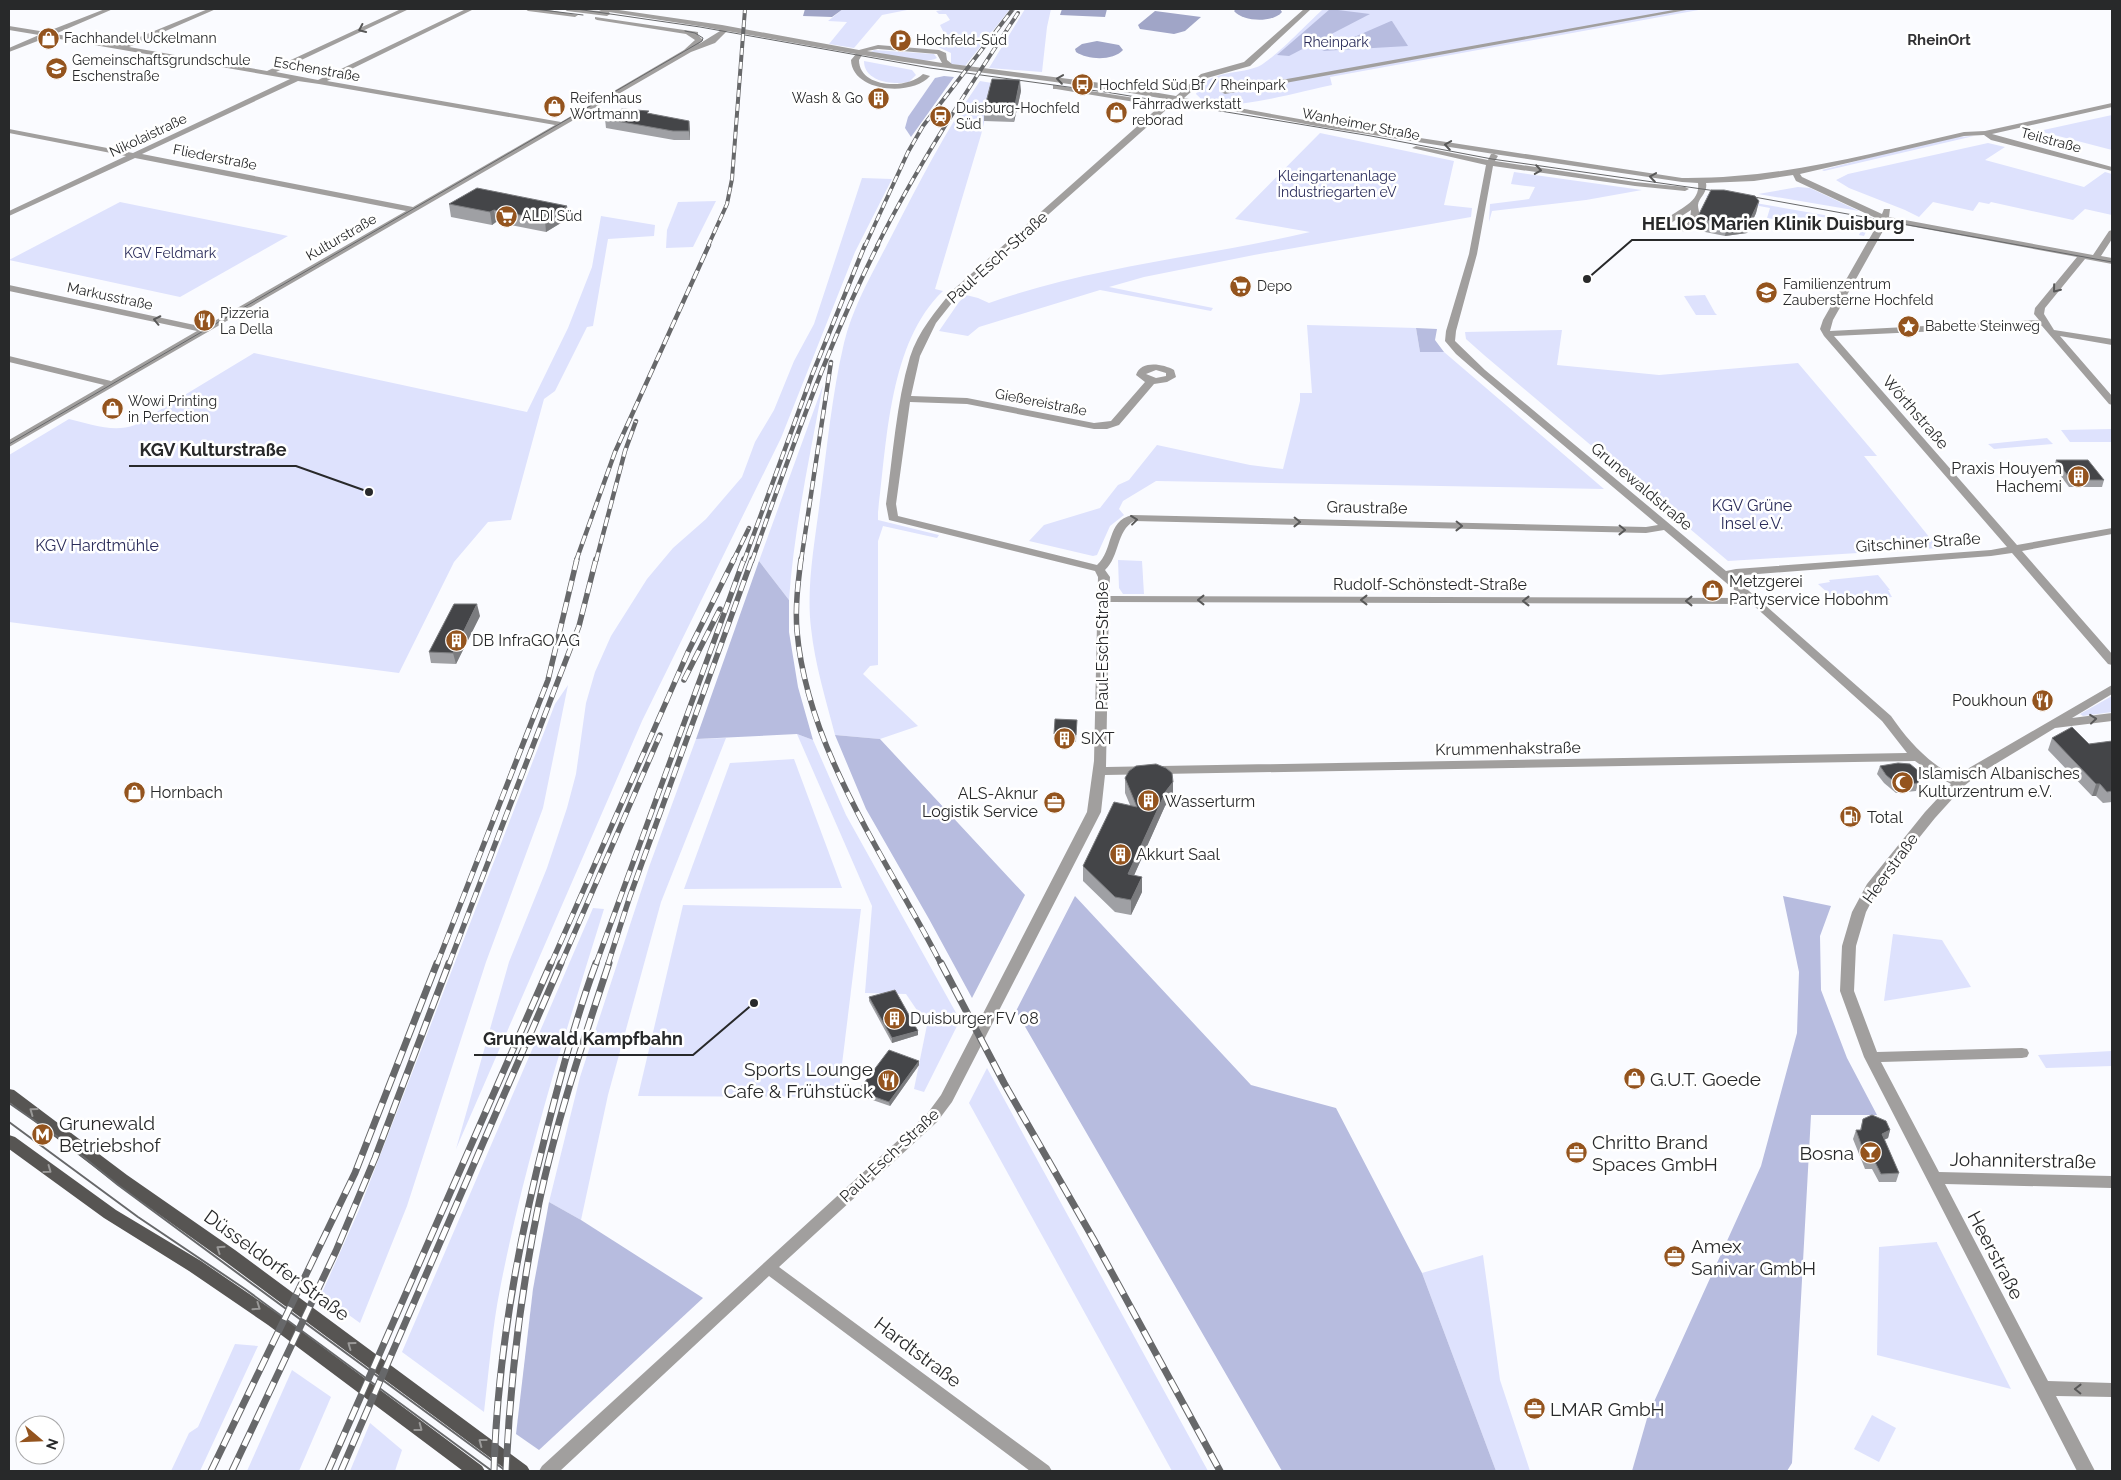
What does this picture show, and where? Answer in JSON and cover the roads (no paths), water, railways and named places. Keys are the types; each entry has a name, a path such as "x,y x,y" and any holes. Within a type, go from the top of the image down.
{"main road":[{"name":"Düsseldorfer Straße","path":"9,1094 121,1179 236,1261 521,1471"},
{"path":"9,1141 110,1214 195,1266 274,1320 476,1471"}],"street":[{"path":"9,50 110,9"},
{"path":"120,48 213,9"},
{"path":"268,73 406,9"},
{"path":"319,82 471,9"},
{"path":"528,9 689,32 711,33 722,27"},
{"name":"Wanheimer Straße","path":"567,9 597,10 1348,134 1490,163 1635,184 1748,188 1797,175 1810,177"},
{"path":"627,9 698,20 722,27"},
{"name":"Paul-Esch-Straße","path":"548,1471 932,1118 947,1098 1094,812 1099,771 1105,599 1104,577 1099,570 893,518 891,504 906,399 915,356 932,322 948,300 1168,105 1204,76 1247,64 1308,9"},
{"path":"1225,92 1689,9"},
{"path":"687,52 720,37 724,32 722,27"},
{"name":"Eschenstraße","path":"9,28 561,124"},
{"path":"687,52 699,40 689,32"},
{"path":"878,48 934,51 942,54 950,69 932,75 919,84 910,86 881,84 862,77 856,69 855,60 862,50 878,48"},
{"name":"Kulturstraße","path":"9,444 687,52"},
{"name":"Wanheimer Straße","path":"922,65 943,58"},
{"path":"922,65 932,75"},
{"name":"Wanheimer Straße","path":"950,69 1073,81 1280,118 1702,185"},
{"name":"Nikolaistraße","path":"11,211 298,78"},
{"path":"1797,175 1899,148 1964,134 1985,133 2112,105"},
{"name":"Fliederstraße","path":"9,131 415,210"},
{"path":"1810,177 1977,138 1985,133"},
{"name":"Teilstraße","path":"1985,133 1994,138 2020,146 2112,169"},
{"name":"Grunewaldstraße","path":"1496,153 1490,163 1473,254 1450,331 1450,341 1459,352 1482,372 1755,601 1887,719 1896,734 1917,757 1942,776 1959,783"},
{"path":"1797,175 1887,215 1978,236 2112,261"},
{"path":"1810,177 1887,215 1951,228 1978,236"},
{"path":"1694,205 1702,185"},
{"path":"1887,215 1835,308 1825,329 1827,334 2044,323"},
{"path":"2095,258 2112,233"},
{"path":"2083,256 2040,308 2039,314 2051,332 2112,402"},
{"name":"Markusstraße","path":"9,288 205,330"},
{"path":"2051,332 2112,342"},
{"name":"Wörthstraße","path":"1827,334 2112,661"},
{"path":"9,359 113,384"},
{"name":"Gießereistraße","path":"906,399 967,402 1094,426 1107,426 1115,423 1151,381"},
{"path":"9,431 25,435"},
{"name":"Graustraße","path":"1099,570 1107,561 1119,528 1123,522 1132,518 1646,530 1666,527"},
{"name":"Gitschiner Straße","path":"1724,575 1736,572 1992,553 2112,531"},
{"name":"Rudolf-Schönstedt-Straße","path":"1105,599 1755,601"},
{"name":"Heerstraße","path":"2086,1471 1871,1057 1847,991 1849,946 1859,912 1872,887 1959,783 1974,771 2039,730 2112,689"},
{"name":"Heerstraße","path":"2039,730 2071,722 2112,717"},
{"name":"Krummenhakstraße","path":"1099,771 1917,757"},
{"path":"1871,1057 2022,1053"},
{"name":"Johanniterstraße","path":"1934,1178 2112,1182"},
{"name":"Hardtstraße","path":"768,1267 1043,1471"},
{"path":"2044,1388 2112,1390"}],"tram line":[{"path":"534,9 583,15"},
{"path":"576,9 700,27 930,68 1112,93 1371,136 1492,159 1723,192"},
{"path":"9,444 702,41 703,38 695,33 685,31"},
{"path":"1743,195 2112,262"},
{"path":"9,1103 65,1142 118,1185 506,1471"},
{"path":"9,1122 138,1217 245,1289 492,1471"}],"railway":[{"path":"708,246 727,204 732,179 745,9"},
{"path":"865,246 908,152 923,126 1013,9"},
{"path":"877,246 926,156 1018,13"},
{"path":"576,561 615,452 709,245"},
{"path":"744,561 812,375 865,245"},
{"path":"752,561 826,361 878,245"},
{"path":"801,561 831,362"},
{"path":"596,561 625,451 636,421"},
{"path":"733,561 749,528"},
{"path":"437,964 548,680 577,559"},
{"path":"449,964 579,626 596,559"},
{"path":"551,964 688,652 734,559"},
{"path":"596,964 744,559"},
{"path":"608,964 630,896 752,559"},
{"path":"801,559 796,622 804,675 816,719 833,762 853,804 941,964"},
{"path":"684,680 720,609"},
{"path":"561,964 660,735"},
{"path":"211,1471 355,1173 437,963"},
{"path":"232,1471 336,1251 375,1158 449,963"},
{"path":"328,1471 551,963"},
{"path":"341,1471 561,963"},
{"path":"494,1471 499,1387 517,1261 535,1178 562,1071 596,963"},
{"path":"506,1471 517,1337 539,1203 562,1112 609,963"},
{"path":"941,963 1004,1083 1094,1240 1220,1471"}],"place":[{"name":"Fachhandel Uckelmann","path":"48,38"},
{"name":"Hochfeld-Süd","path":"900,40"},
{"name":"Gemeinschaftsgrundschule Eschenstraße","path":"56,68"},
{"name":"Hochfeld Süd Bf / Rheinpark","path":"1083,85"},
{"name":"Wash & Go","path":"879,98"},
{"name":"Reifenhaus Wortmann","path":"554,106"},
{"name":"Fahrradwerkstatt reborad","path":"1116,112"},
{"name":"Duisburg-Hochfeld Süd","path":"940,116"},
{"name":"ALDI Süd","path":"506,216"},
{"name":"HELIOS Marien Klinik Duisburg","path":"1587,279"},
{"name":"Depo","path":"1241,286"},
{"name":"Familienzentrum Zaubersterne Hochfeld","path":"1767,292"},
{"name":"Pizzeria La Della","path":"204,321"},
{"name":"Babette Steinweg","path":"1909,326"},
{"name":"Wowi Printing in Perfection","path":"112,409"},
{"name":"Praxis Houyem Hachemi","path":"2078,477"},
{"name":"KGV Kulturstraße","path":"369,492"},
{"name":"Metzgerei Partyservice Hobohm","path":"1713,590"},
{"name":"DB InfraGO AG","path":"456,640"},
{"name":"Poukhoun","path":"2043,700"},
{"name":"SIXT","path":"1065,738"},
{"name":"Islamisch Albanisches Kulturzentrum e.V.","path":"1902,782"},
{"name":"Hornbach","path":"134,792"},
{"name":"Wasserturm","path":"1149,801"},
{"name":"ALS-Aknur Logistik Service","path":"1054,802"},
{"name":"Total","path":"1851,817"},
{"name":"Akkurt Saal","path":"1120,854"},
{"name":"Grunewald Kampfbahn","path":"754,1003"},
{"name":"Duisburger FV 08","path":"894,1018"},
{"name":"G.U.T. Goede","path":"1634,1079"},
{"name":"Sports Lounge Cafe & Frühstück","path":"889,1080"},
{"name":"Grunewald Betriebshof","path":"43,1134"},
{"name":"Chritto Brand Spaces GmbH","path":"1576,1153"},
{"name":"Bosna","path":"1870,1153"},
{"name":"Amex Sanivar GmbH","path":"1675,1257"},
{"name":"LMAR GmbH","path":"1534,1409"}],"district":[{"name":"RheinOrt","path":"1939,40"}],"park label":[{"name":"Rheinpark","path":"1336,42"},
{"name":"Kleingartenanlage Industriegarten eV","path":"1337,184"},
{"name":"KGV Feldmark","path":"170,253"},
{"name":"KGV Grüne Insel e.V.","path":"1752,514"},
{"name":"KGV Hardtmühle","path":"97,545"}]}
